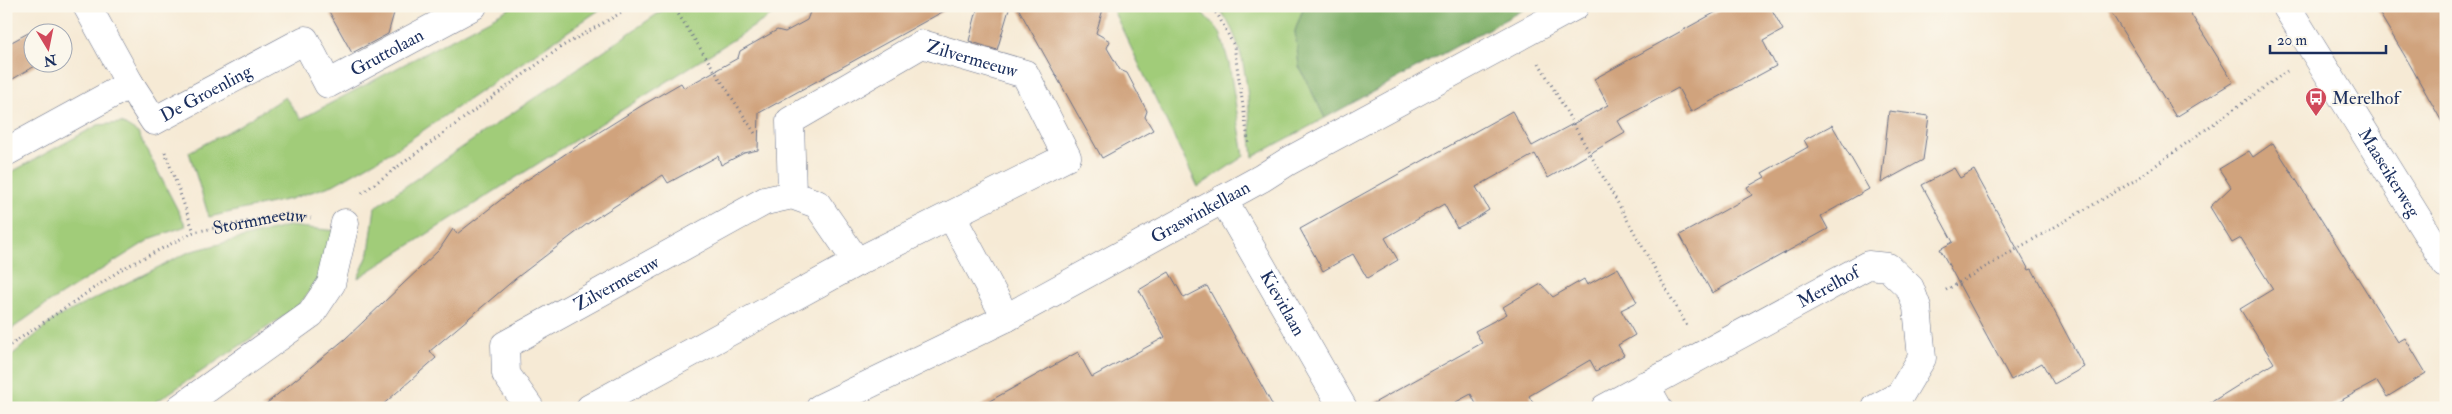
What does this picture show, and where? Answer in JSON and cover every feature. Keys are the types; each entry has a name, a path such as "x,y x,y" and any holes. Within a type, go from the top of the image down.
{"street":[{"name":"De Groenling","path":"87,6 130,84 154,121 305,40 328,84"},
{"name":"Gruttolaan","path":"328,84 473,6"},
{"name":"Graswinkellaan","path":"820,408 1006,318 1262,178 1287,162 1575,6"},
{"name":"Maaseikerweg","path":"2286,6 2312,52 2446,264"},
{"name":"Zilvermeeuw","path":"530,408 506,374 505,345 766,201 792,195 790,121 922,44 1025,74 1068,156 856,262 590,408"},
{"path":"6,152 130,84"},
{"path":"792,195 817,204 856,262"},
{"name":"Kievitlaan","path":"1222,199 1343,408"},
{"path":"951,215 1006,318"},
{"path":"180,408 312,314 331,284 345,223"},
{"name":"Merelhof","path":"1605,408 1651,396 1703,354 1868,265 1888,267 1910,288 1917,307 1922,358 1900,395 1876,408"}],"path":[{"path":"345,223 360,194 561,47 633,6"},
{"path":"673,6 759,140"},
{"path":"1208,6 1218,14 1234,46 1247,141 1262,178"},
{"path":"1917,307 2134,180 2312,52"},
{"path":"1538,60 1703,354"},
{"path":"154,121 194,232"},
{"name":"Stormmeeuw","path":"6,348 122,269 194,232 286,214 345,223"}],"green space":[{"path":"514,6 605,6 393,151 333,185 290,199 209,217 189,152 233,129 285,97 301,119"},
{"path":"669,6 786,6 358,278 369,253 375,207"},
{"path":"1111,6 1196,6 1220,32 1229,64 1244,156 1198,187"},
{"path":"1217,6 1304,6 1295,31 1299,66 1325,118 1253,157 1246,78 1242,58 1228,22"},
{"path":"1304,6 1530,6 1325,118 1299,66 1295,31"},
{"path":"122,123 138,133 186,226 152,238 45,305 6,333 6,175 98,125"},
{"path":"288,226 338,231 319,281 296,308 147,408 6,408 6,360 56,318 189,252"}],"building":[{"path":"326,6 396,6 388,34 352,53"},
{"path":"821,6 953,6 759,113 758,150 744,153 721,165 718,156 668,183 663,175 587,224 515,279 430,351 436,358 379,408 261,408 345,339 439,250 453,229 457,234 521,184 641,106 681,83 684,88 738,58 740,51 777,30 785,32 807,20 810,12"},
{"path":"978,6 1010,6 997,50 969,41"},
{"path":"1017,6 1104,6 1096,33 1110,41 1107,48 1120,70 1127,73 1147,111 1145,117 1153,130 1102,158"},
{"path":"1727,6 1770,6 1783,30 1763,41 1776,66 1691,112 1678,88 1618,121 1625,133 1548,178 1535,154 1476,187 1489,210 1473,220 1457,228 1444,204 1385,238 1398,260 1367,278 1353,254 1323,271 1300,229 1512,111 1532,146 1608,105 1594,79"},
{"path":"2107,6 2186,6 2233,82 2176,117"},
{"path":"2375,6 2446,6 2446,129 2409,63"},
{"path":"22,36 22,72 25,72 6,83 6,45"},
{"path":"1889,111 1929,116 1923,160 1881,183"},
{"path":"1832,125 1869,189 1821,216 1828,229 1712,293 1680,235 1752,195 1747,187 1765,177 1762,173 1808,147 1804,140"},
{"path":"2273,143 2398,342 2405,338 2426,373 2387,397 2377,381 2327,408 2202,408 2274,363 2240,309 2273,289 2241,238 2232,243 2210,207 2231,187 2219,169 2249,151 2253,157"},
{"path":"1954,168 1960,178 1974,170 2029,270 2032,269 2084,367 2054,384 2042,363 2011,380 1940,249 1953,242 1922,185"},
{"path":"1618,268 1637,302 1621,310 1635,335 1618,345 1624,355 1596,371 1590,360 1529,396 1536,408 1478,408 1471,394 1445,408 1365,408 1482,343 1475,331 1507,314 1503,307 1541,284 1553,297 1584,279 1587,285"},
{"path":"1169,272 1184,298 1207,286 1274,408 977,408 1078,352 1092,377 1165,337 1139,290"}],"place":[{"name":"Merelhof","path":"2316,117"}]}
